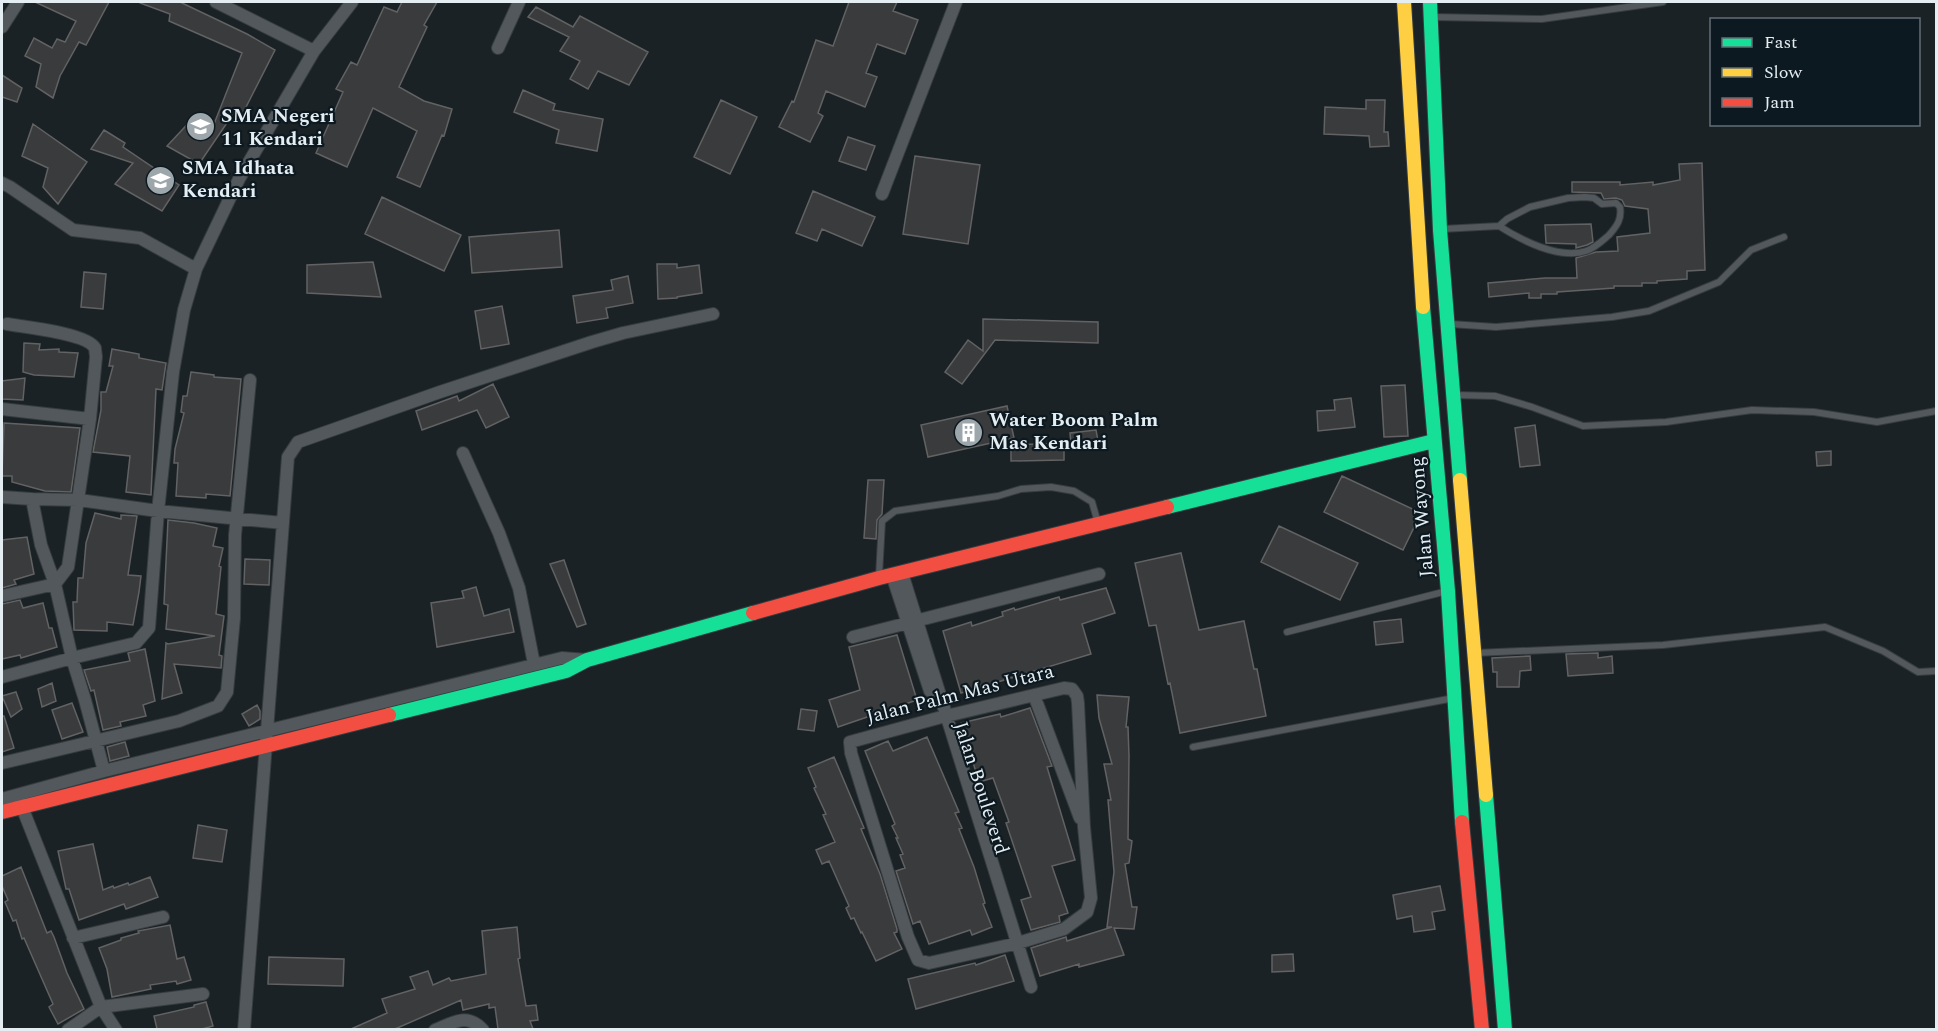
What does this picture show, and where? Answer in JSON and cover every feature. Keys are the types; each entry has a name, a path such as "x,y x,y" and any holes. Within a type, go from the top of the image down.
{"main road":[{"path":"1430,2 1440,230 1505,1029"},
{"name":"Jalan Wayong","path":"1400,3 1448,591 1463,831 1482,1029"},
{"path":"2,812 20,801 265,739 566,671 587,660 891,575 1434,441"}],"street":[{"path":"2,27 18,2"},
{"path":"216,2 314,51"},
{"path":"2,677 136,643 149,628 158,511 173,372 184,310 196,269 239,179 314,51 352,2"},
{"path":"498,48 519,2"},
{"path":"882,194 956,2"},
{"path":"2,183 73,230 140,238 196,269"},
{"path":"244,1029 288,457 298,442 440,392 592,342 713,314"},
{"path":"2,596 55,584 68,567 90,419 96,357 95,348 90,343 64,333 7,324"},
{"path":"2,763 179,721 218,706 224,699 227,692 234,618 235,535 250,380"},
{"path":"2,409 90,419"},
{"path":"463,453 499,533 519,588 534,664"},
{"path":"2,498 79,500 158,511 283,523"},
{"path":"32,498 41,545 55,584 72,658 104,771"},
{"path":"853,637 1099,574"},
{"name":"Jalan Bouleverd","path":"891,575 913,621 1014,944 1031,987"},
{"path":"2,799 20,801 104,771 265,739 534,664 562,658 587,660"},
{"name":"Jalan Palm Mas Utara","path":"1072,688 1077,696 1084,826 1091,898 1087,912 1064,929 1014,944 928,963 918,960 908,937 849,747 850,742 855,740 942,717 1072,688"},
{"path":"1034,695 1084,826"},
{"path":"20,801 101,1007 116,1029"},
{"path":"73,938 163,917"},
{"path":"68,1029 101,1007 203,994"},
{"path":"435,1029 463,1019 472,1020 483,1029"}],"lane":[{"path":"1431,16 1542,19 1663,2"},
{"path":"1440,230 1499,226 1521,240 1569,253 1586,251 1601,243 1622,217 1620,207 1616,203 1602,204 1594,198 1585,197 1568,198 1530,207 1499,226"},
{"path":"1448,324 1496,327 1612,317 1649,311 1719,282 1751,250 1784,237"},
{"path":"1454,395 1495,396 1583,426 1666,422 1752,410 1814,412 1876,422 1936,411"},
{"path":"891,575 882,521 895,512 998,496 1021,489 1051,487 1074,491 1092,501 1098,524"},
{"path":"1287,632 1448,591"},
{"path":"1475,653 1663,645 1825,627 1883,651 1918,672 1936,671"},
{"path":"1193,747 1455,698"}],"building":[{"path":"35,2 109,2 86,45 79,42 60,76 53,98 36,87 41,64 25,56 34,38 52,48 57,39 65,42 76,21"},
{"path":"140,2 180,2 275,50 242,115 235,111 199,164 167,146 197,114 214,124 242,53 169,21 170,14"},
{"path":"402,2 437,2 424,25 427,27 399,87 424,101 452,109 444,136 442,135 420,187 397,177 417,131 373,108 347,167 316,153 343,92 336,89 351,62 357,65 384,7 397,12"},
{"path":"849,2 897,2 893,11 918,20 905,54 877,44 866,73 877,77 865,107 826,91 818,113 823,116 810,142 779,127 792,101 794,102 816,40 833,46"},
{"path":"536,7 573,27 580,16 648,52 629,85 598,71 588,89 570,79 580,61 560,51 569,37 528,17"},
{"path":"2,75 22,88 17,102 2,97"},
{"path":"523,90 555,104 553,110 603,119 597,151 556,143 559,130 514,112"},
{"path":"721,100 757,117 730,174 694,157"},
{"path":"1366,100 1385,100 1384,132 1388,132 1389,146 1370,147 1369,136 1324,134 1325,107 1366,109"},
{"path":"33,124 87,162 58,204 43,187 48,168 22,156"},
{"path":"104,130 125,143 123,147 179,185 162,211 115,184 133,163 91,149"},
{"path":"848,137 875,146 866,170 839,161"},
{"path":"915,156 980,165 968,244 903,234"},
{"path":"1702,163 1705,270 1687,271 1687,279 1642,283 1642,286 1614,286 1614,288 1557,292 1557,294 1541,294 1541,298 1529,298 1529,293 1489,297 1488,283 1577,278 1576,258 1596,252 1618,251 1617,237 1650,233 1648,209 1625,206 1622,200 1616,198 1604,199 1601,193 1572,192 1572,182 1620,182 1620,185 1653,182 1653,185 1680,180 1679,164"},
{"path":"813,191 875,217 862,246 822,229 817,241 796,233"},
{"path":"382,197 461,235 444,271 365,234"},
{"path":"1591,224 1593,242 1587,245 1576,248 1576,244 1546,243 1545,225"},
{"path":"559,230 562,267 472,273 469,237"},
{"path":"373,262 381,297 307,293 307,265"},
{"path":"657,264 677,264 677,268 699,265 702,293 658,299"},
{"path":"84,272 106,274 103,309 81,307"},
{"path":"628,276 633,303 606,308 608,318 577,323 573,296 613,290 611,280"},
{"path":"502,306 509,344 481,349 475,311"},
{"path":"983,319 1098,322 1098,343 995,340 962,384 945,372 968,340 983,351"},
{"path":"24,343 40,344 39,350 59,349 59,352 78,353 74,377 34,375 23,372"},
{"path":"112,349 139,354 139,358 166,363 162,390 156,389 151,495 126,492 130,456 93,452 101,410 101,392 106,392 113,366 109,366"},
{"path":"191,372 241,379 230,496 206,494 206,498 176,496 178,463 174,463 175,449 184,413 181,412 183,396 187,396"},
{"path":"25,378 23,400 2,399 2,381"},
{"path":"493,384 509,417 486,428 477,410 422,430 416,411 457,396 459,401"},
{"path":"1405,385 1408,436 1384,437 1381,386"},
{"path":"1351,398 1355,427 1318,431 1317,411 1335,410 1334,400"},
{"name":"Water Boom Palm Mas Kendari","path":"1007,406 1014,438 928,457 921,425"},
{"path":"4,423 80,428 71,492 45,491 12,482 12,476 2,476"},
{"path":"1535,425 1540,465 1520,467 1515,428"},
{"path":"1096,430 1098,441 1071,444 1070,433"},
{"path":"1064,443 1064,460 1011,461 1011,445"},
{"path":"1831,451 1831,465 1817,466 1816,452"},
{"path":"1342,476 1421,513 1403,550 1324,512"},
{"path":"868,480 884,480 882,514 877,520 876,539 864,538"},
{"path":"95,513 121,519 121,515 137,516 128,575 141,576 139,592 133,625 107,622 107,631 74,630 73,602 77,602 78,578 83,578 86,543"},
{"path":"168,520 217,528 213,546 223,548 219,566 221,567 216,614 224,616 219,655 222,656 221,668 174,664 182,693 162,699 166,643 215,636 166,629 168,605 164,604"},
{"path":"1279,526 1358,563 1340,600 1261,562"},
{"path":"27,537 34,574 14,580 16,584 2,588 2,540"},
{"path":"1181,553 1199,630 1244,621 1254,669 1257,669 1266,716 1180,733 1156,625 1149,626 1135,563"},
{"path":"245,559 270,560 269,585 244,584"},
{"path":"564,560 586,624 577,627 550,564"},
{"path":"476,587 484,616 509,609 514,632 437,647 431,603 464,598 462,591"},
{"path":"1106,588 1115,613 1082,624 1091,654 961,693 943,631 971,622 972,626 1003,616 1002,612 1014,608 1015,610 1059,597 1060,600"},
{"path":"20,600 23,608 43,603 49,628 52,628 57,647 21,658 20,655 2,659 2,604"},
{"path":"1401,619 1403,642 1376,645 1374,622"},
{"path":"897,635 917,700 838,727 829,700 860,690 849,647"},
{"path":"145,649 155,701 143,705 146,716 120,722 121,726 103,730 94,690 91,691 84,670 130,661 128,653"},
{"path":"1598,653 1598,658 1612,656 1613,673 1568,676 1566,654"},
{"path":"1530,656 1531,670 1520,671 1519,687 1497,687 1497,672 1493,672 1492,658"},
{"path":"52,683 56,701 42,707 38,689"},
{"path":"16,692 22,709 11,717 2,696"},
{"path":"1097,695 1129,697 1126,727 1128,727 1129,756 1128,839 1132,841 1129,863 1125,864 1132,907 1137,907 1134,929 1114,928 1124,955 1079,967 1079,964 1040,976 1031,948 1066,937 1067,941 1112,927 1107,927 1114,872 1108,800 1111,800 1104,764 1112,764 1099,718"},
{"path":"72,703 83,732 62,739 52,710"},
{"path":"257,705 260,719 249,726 242,714"},
{"path":"1030,708 1052,766 1047,767 1075,860 1052,866 1068,913 1059,916 1060,922 1031,930 1021,900 1031,897 1006,823 1009,822 993,778 979,782 961,723 1000,714 1001,717"},
{"path":"801,709 817,711 814,731 798,729"},
{"path":"2,716 4,716 14,748 2,752"},
{"path":"927,737 959,812 955,813 962,828 959,829 974,867 985,903 983,904 992,927 972,935 970,930 929,944 920,921 913,924 896,871 905,868 900,855 903,854 892,826 895,824 865,751 888,741 893,751"},
{"path":"125,742 129,756 110,761 107,747"},
{"path":"834,757 864,828 861,829 880,874 897,929 894,933 902,949 876,961 854,918 851,919 846,908 849,906 829,861 822,864 816,850 835,842 823,815 826,814 808,768"},
{"path":"198,825 227,830 222,862 193,858"},
{"path":"93,844 103,890 128,883 129,885 150,877 158,897 126,909 124,904 79,920 69,889 66,889 58,851"},
{"path":"21,867 47,933 51,931 54,937 67,973 84,1009 58,1024 49,1007 53,1004 24,938 22,939 16,920 13,921 5,902 8,900 2,886 2,876"},
{"path":"1440,886 1445,910 1432,912 1435,929 1414,932 1412,916 1397,919 1393,895"},
{"path":"170,925 177,959 184,957 191,980 177,984 176,981 150,985 151,989 112,997 107,969 99,948 139,933 138,931"},
{"path":"517,927 520,958 518,959 526,1006 536,1005 538,1020 530,1021 533,1029 498,1029 495,1007 489,1008 489,1004 463,1010 461,1000 395,1029 351,1029 387,1013 382,999 415,989 410,977 428,971 433,985 449,978 451,981 486,974 482,931"},
{"path":"1293,954 1294,971 1272,972 1272,955"},
{"path":"1005,955 1014,981 916,1009 908,979 975,963 976,965"},
{"path":"269,957 344,959 343,986 268,984"},
{"path":"206,1002 213,1026 202,1029 157,1029 154,1016"}],"traffic: fast":[{"path":"1430,2 1440,230 1460,480"},
{"path":"1423,307 1448,591 1462,822"},
{"path":"1167,507 1434,441"},
{"path":"389,715 566,671 587,660 753,613"},
{"path":"1486,795 1505,1030"}],"traffic: slow":[{"path":"1404,2 1423,307"},
{"path":"1460,480 1486,795"}],"traffic: jam":[{"path":"753,613 879,578 1167,507"},
{"path":"2,812 389,715"},
{"path":"1462,822 1482,1030"}],"place":[{"name":"SMA Negeri 11 Kendari","path":"200,127"},
{"name":"SMA Idhata Kendari","path":"161,180"},
{"name":"Water Boom Palm Mas Kendari","path":"968,432"}]}
